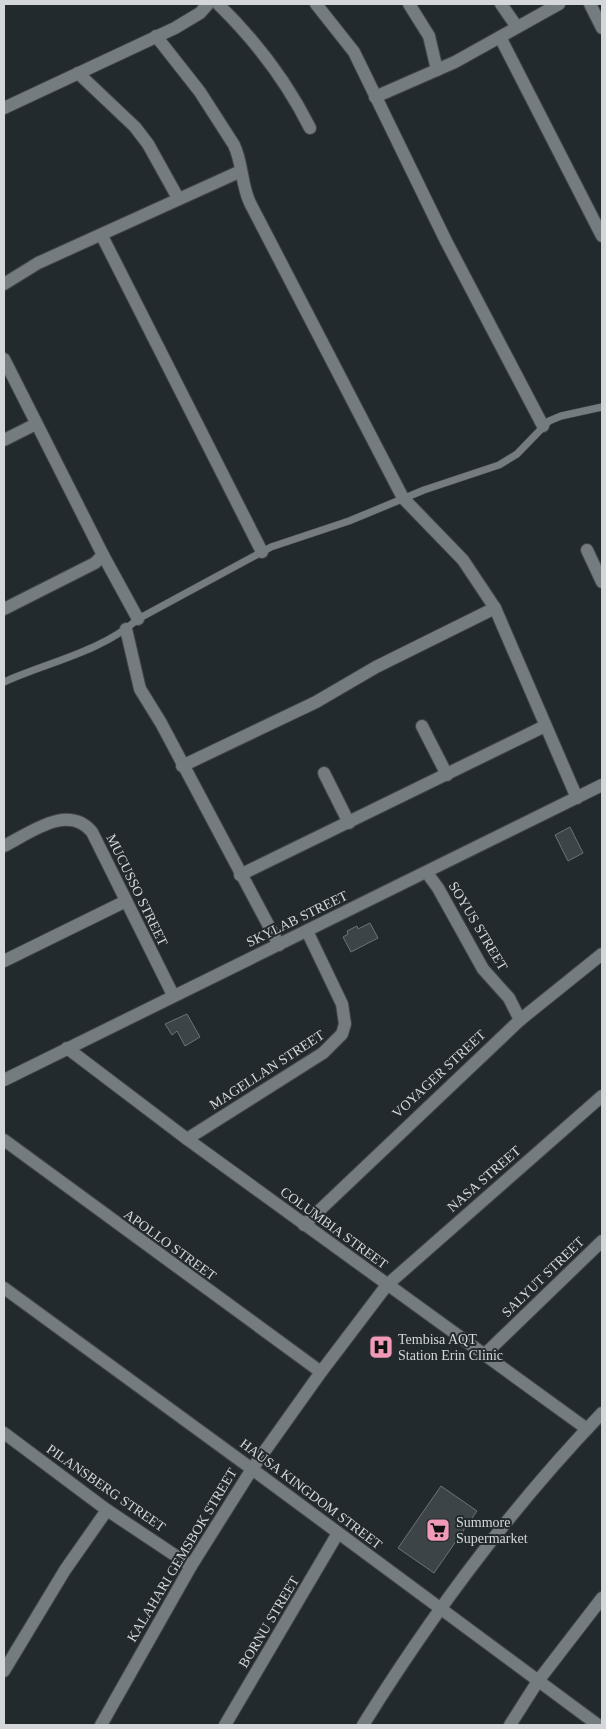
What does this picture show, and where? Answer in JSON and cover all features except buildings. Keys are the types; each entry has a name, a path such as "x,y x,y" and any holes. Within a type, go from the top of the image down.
{"street":[{"path":"4,108 156,36 217,4 272,64 286,84 310,128"},
{"path":"316,4 354,52 446,241 542,426"},
{"path":"409,4 429,36 437,70"},
{"path":"501,4 517,27"},
{"path":"375,97 437,70 559,4"},
{"path":"590,4 602,28"},
{"path":"156,36 210,106 234,145 246,193 254,211 403,498 463,560 495,608 577,798"},
{"path":"500,37 602,236"},
{"path":"78,73 135,127 148,144 178,198"},
{"path":"4,284 30,267 102,236 178,198 241,171"},
{"path":"102,236 262,552"},
{"path":"4,360 103,555 138,619"},
{"path":"4,440 36,424"},
{"path":"587,550 602,582"},
{"path":"4,608 95,564 103,555"},
{"path":"182,766 316,702 376,667 495,608"},
{"path":"126,629 143,697 161,723 182,766 279,945"},
{"path":"422,726 446,775"},
{"path":"240,875 545,726"},
{"path":"324,773 348,823"},
{"name":"SKYLAB STREET","path":"4,1080 602,785"},
{"name":"MUCUSSO STREET","path":"4,846 53,821 64,819 80,822 92,832 173,995"},
{"name":"SOYUS STREET","path":"427,872 438,888 483,969 508,998 520,1020"},
{"path":"4,961 126,901"},
{"name":"MAGELLAN STREET","path":"187,1139 323,1053 342,1034 345,1024 342,1004 306,931"},
{"name":"VOYAGER STREET","path":"304,1224 520,1020 602,954"},
{"name":"COLUMBIA STREET","path":"67,1048 187,1139 587,1430"},
{"name":"NASA STREET","path":"387,1285 602,1096"},
{"name":"APOLLO STREET","path":"4,1140 321,1372"},
{"name":"SALYUT STREET","path":"484,1356 602,1241"},
{"name":"KALAHARI GEMSBOK STREET","path":"101,1725 192,1566 252,1469 321,1372 387,1285"},
{"name":"HAUSA KINGDOM STREET","path":"4,1288 598,1725"},
{"path":"363,1725 440,1608 510,1517 602,1413"},
{"name":"PILANSBERG STREET","path":"4,1433 108,1510 192,1566"},
{"path":"4,1671 65,1570 108,1510"},
{"name":"BORNU STREET","path":"225,1725 338,1533"},
{"path":"510,1725 538,1681 602,1598"}],"lane":[{"path":"4,682 67,658 126,629 138,619 284,541 348,522 403,498 510,459 525,447 542,426 561,416 602,407"}],"place":[{"name":"Tembisa AQT Station Erin Clinic","path":"381,1347"},
{"name":"Summore Supermarket","path":"438,1530"}]}
